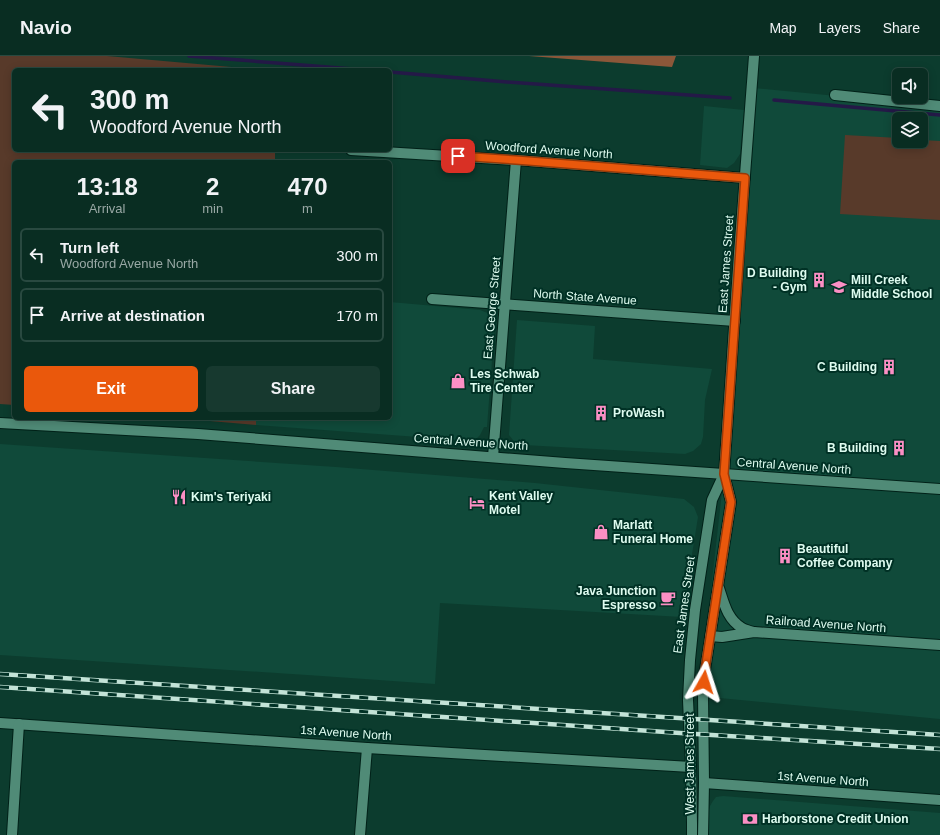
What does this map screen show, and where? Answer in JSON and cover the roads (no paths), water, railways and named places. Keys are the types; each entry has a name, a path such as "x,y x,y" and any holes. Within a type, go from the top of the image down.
{"street":[{"name":"East James Street","path":"703,694 705,670 731,502 724,474 754,56"},
{"path":"835,96 940,106"},
{"name":"Woodford Avenue North","path":"384,152 516,160 745,178"},
{"name":"East George Street","path":"493,457 516,160"},
{"name":"North State Avenue","path":"432,299 735,321"},
{"name":"Central Avenue North","path":"0,422 198,434 940,489"},
{"name":"East James Street","path":"691,767 688,700 692,632 712,500 724,474"},
{"path":"718,586 724,606 732,618 743,628 754,632"},
{"name":"Railroad Avenue North","path":"710,636 722,637 754,632 940,645"},
{"name":"West James Street","path":"703,694 703,835"},
{"name":"1st Avenue North","path":"0,723 367,748 691,767"},
{"path":"12,835 19,724"},
{"path":"360,835 367,748"},
{"name":"West James Street","path":"691,767 692,835"},
{"name":"1st Avenue North","path":"704,783 940,800"}],"waterway":[{"path":"189,56 341,68"},
{"path":"392,72 730,98"},
{"path":"774,100 940,115"}],"railway":[{"path":"0,674 940,735"},
{"path":"0,687 940,749"}],"place":[{"name":"D Building - Gym","path":"819,280"},
{"name":"Mill Creek Middle School","path":"839,287"},
{"name":"C Building","path":"889,367"},
{"name":"Les Schwab Tire Center","path":"458,381"},
{"name":"ProWash","path":"601,413"},
{"name":"B Building","path":"899,448"},
{"name":"Kim's Teriyaki","path":"179,497"},
{"name":"Kent Valley Motel","path":"477,503"},
{"name":"Marlatt Funeral Home","path":"601,532"},
{"name":"Beautiful Coffee Company","path":"785,556"},
{"name":"Java Junction Espresso","path":"668,598"},
{"name":"Harborstone Credit Union","path":"750,819"}]}
